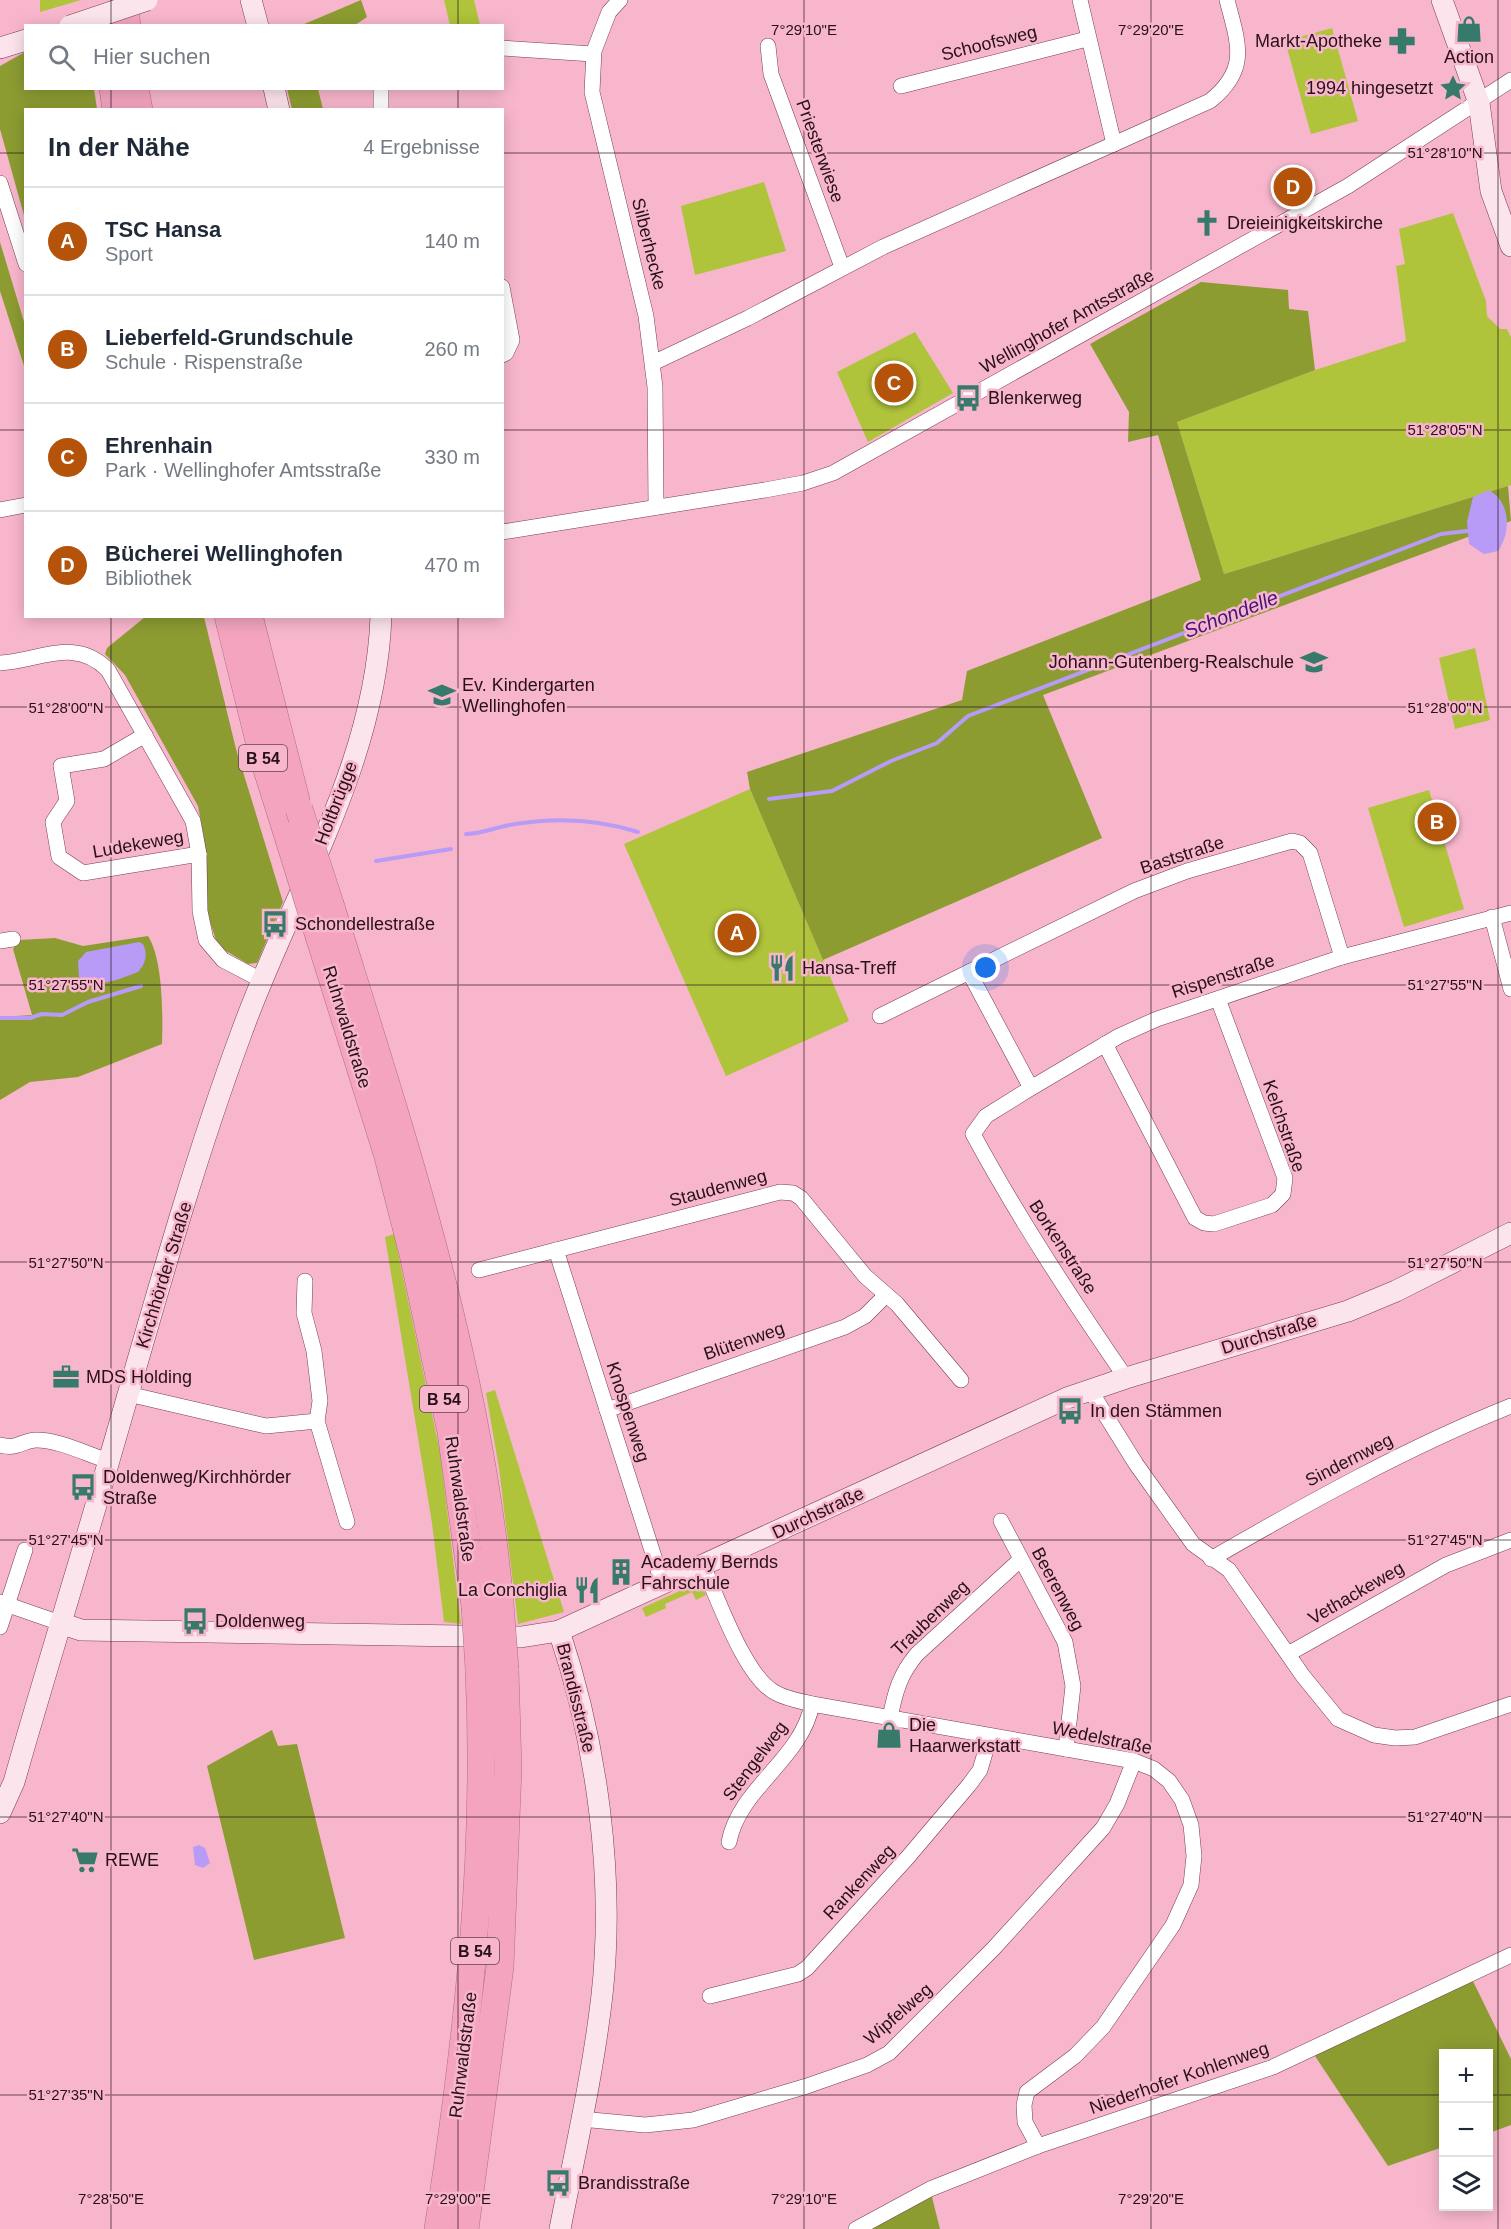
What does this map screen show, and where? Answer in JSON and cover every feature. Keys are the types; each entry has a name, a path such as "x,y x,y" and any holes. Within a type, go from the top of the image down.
{"highway":[{"path":"100,0 104,24"},
{"path":"124,0 127,24"},
{"path":"113,90 116,108"},
{"path":"135,90 139,108"},
{"name":"Ruhrwaldstraße","path":"228,618 263,757 387,1153 413,1254 488,1605"},
{"name":"Ruhrwaldstraße","path":"249,618 286,768 422,1200 452,1314 486,1496 488,1605"},
{"name":"B 54","path":"465,2229 500,1967 508,1790 492,1669 488,1605"},
{"name":"Ruhrwaldstraße","path":"438,2229 461,2073 475,1945 482,1783 492,1669"}],"street":[{"path":"76,24 147,0"},
{"name":"Silberhecke","path":"620,0 609,12 593,54 592,92 636,267 653,363 656,507"},
{"path":"1080,0 1087,39 1114,144"},
{"path":"653,363 748,318 842,267 1210,101 1231,81 1239,59 1239,46 1227,0"},
{"path":"1442,0 1479,103 1491,191 1511,246"},
{"name":"Schoofsweg","path":"901,86 1087,39"},
{"name":"Priesterwiese","path":"768,46 771,74 842,267"},
{"path":"504,48 593,54"},
{"name":"Wellinghofer Amtsstraße","path":"504,532 803,483 833,473 1348,186 1479,103 1511,80"},
{"path":"274,90 279,108"},
{"path":"381,90 381,108"},
{"path":"0,183 24,258"},
{"path":"504,295 512,340 504,354"},
{"path":"0,510 24,505"},
{"name":"Holtbrügge","path":"263,981 331,820 356,749 377,670 381,618"},
{"path":"0,663 62,651 90,656 108,670 189,813 198,839 200,911 206,940 223,960 263,981"},
{"name":"Ludekeweg","path":"146,735 104,759 62,766 67,801 53,822 59,857 82,873 199,854"},
{"name":"Baststraße","path":"880,1016 1134,891 1187,871 1292,841 1300,843 1310,853 1342,957"},
{"name":"Rispenstraße","path":"973,1134 986,1116 1105,1044 1157,1019 1342,957 1511,913"},
{"path":"1492,917 1511,989"},
{"path":"969,972 1031,1088"},
{"name":"Kirchhörder Straße","path":"0,1813 14,1782 206,1139 241,1033 263,981"},
{"name":"Kelchstraße","path":"1105,1044 1195,1218 1204,1223 1214,1224 1272,1205 1283,1194 1285,1178 1218,999"},
{"name":"Borkenstraße","path":"973,1134 1033,1240 1126,1378"},
{"name":"Staudenweg","path":"479,1270 780,1192 793,1192 801,1198 865,1276 897,1304 961,1380"},
{"name":"Durchstraße","path":"60,1623 81,1630 216,1633 521,1636 559,1630 663,1585 1032,1413 1126,1378 1348,1311 1396,1291 1511,1233"},
{"name":"Knospenweg","path":"556,1250 663,1585"},
{"path":"305,1281 304,1313 314,1351 320,1401 318,1421 347,1522"},
{"name":"Blütenweg","path":"607,1410 845,1327 865,1316 886,1295"},
{"path":"1090,1390 1136,1464 1193,1544 1229,1570 1288,1654 1338,1719 1374,1735 1395,1738 1415,1737 1511,1704"},
{"path":"128,1394 266,1426 318,1421"},
{"name":"Sindernweg","path":"1211,1559 1307,1503 1407,1452 1511,1406"},
{"path":"0,1445 19,1447 33,1440 48,1441 109,1461"},
{"name":"Beerenweg","path":"1001,1521 1065,1642 1071,1664 1073,1686 1066,1749"},
{"name":"Vethackeweg","path":"1288,1654 1446,1565 1511,1540"},
{"path":"0,1627 4,1603 25,1550"},
{"name":"Traubenweg","path":"890,1718 896,1690 904,1670 917,1654 1020,1560"},
{"name":"Wedelstraße","path":"703,1566 755,1676 775,1693 812,1704 1134,1761 1154,1769 1169,1780 1182,1800 1191,1825 1194,1856 1191,1885 1173,1925 1103,2027 1075,2056 1027,2092 1024,2105 1025,2122 1038,2146"},
{"path":"4,1603 60,1623"},
{"name":"Brandisstraße","path":"559,1630 582,1712 594,1773 604,1876 602,1995 560,2229"},
{"name":"Stengelweg","path":"729,1842 733,1824 743,1809 800,1737 810,1718 812,1704"},
{"name":"Rankenweg","path":"710,1996 798,1974 807,1968 908,1857 969,1785 980,1770 990,1736"},
{"name":"Wipfelweg","path":"581,2119 645,2125 693,2120 807,2086 867,2065 889,2053 994,1948 1103,1827 1117,1804 1134,1761"},
{"name":"Niederhofer Kohlenweg","path":"856,2229 930,2189 1038,2146 1274,2067 1511,1955"}],"green space":[{"path":"40,0 81,0 40,12"},
{"path":"361,0 367,17 356,24 304,24"},
{"path":"444,0 474,0 480,24 450,24"},
{"path":"1332,28 1358,121 1311,134 1285,41"},
{"path":"24,53 24,90 94,90 97,108 24,108 24,215 0,129 0,66"},
{"path":"287,90 318,90 323,108 292,108"},
{"path":"764,182 786,251 695,275 681,206"},
{"path":"1453,213 1486,301 1487,316 1500,329 1507,329 1511,337 1511,485 1224,574 1177,422 1315,370 1406,341 1396,266 1405,264 1399,229"},
{"path":"0,242 24,322 24,366 0,291"},
{"path":"1201,282 1288,290 1289,309 1308,311 1315,370 1177,422 1224,574 1508,486 1511,521 1043,695 1102,838 823,960 750,789 747,772 962,700 967,671 1201,580 1158,435 1128,442 1129,412 1090,344"},
{"path":"915,332 953,393 868,442 837,372"},
{"path":"144,618 204,618 236,749 283,902 257,963 248,964 226,951 216,940 208,916 204,837 198,806 125,675 105,654 107,648"},
{"path":"1475,648 1490,720 1455,729 1439,658"},
{"path":"750,789 849,1021 726,1076 624,844"},
{"path":"1429,790 1464,909 1404,927 1368,808"},
{"path":"148,936 157,958 159,973 162,1044 78,1077 30,1082 0,1100 0,1017 32,1015 13,949 19,940 55,938 83,946"},
{"path":"394,1234 440,1452 461,1624 444,1622 432,1523 385,1237"},
{"path":"495,1390 564,1612 518,1624 499,1468 486,1393"},
{"path":"695,1584 702,1586 706,1595 696,1600 692,1592 665,1604 666,1608 646,1617 642,1608"},
{"path":"272,1730 278,1746 297,1744 345,1938 254,1960 207,1766"},
{"path":"1470,1975 1511,2059 1511,2125 1493,2132 1493,2049 1439,2049 1439,2148 1388,2166 1311,2050"},
{"path":"930,2189 940,2229 856,2229"}],"shaded area":[{"path":"1489,490 1502,502 1507,527 1498,551 1484,554 1469,544 1467,522 1473,497"},
{"path":"139,942 145,947 146,955 143,966 138,972 101,983 93,983 79,977 78,961 86,952"},
{"path":"199,1845 205,1848 210,1863 203,1868 195,1865 193,1847"}],"waterway":[{"name":"Schondelle","path":"769,799 832,791 891,761 937,743 968,716 1441,534 1467,531"},
{"name":"Schondelle","path":"466,834 547,820 577,820 608,824 638,832"},
{"name":"Schondelle","path":"376,861 451,849"},
{"name":"Schondelle","path":"0,1018 30,1018 42,1014 62,1015 88,1002 141,986"}],"place":[{"name":"Action","path":"1469,29"},
{"name":"Markt-Apotheke","path":"1402,41"},
{"name":"1994 hingesetzt","path":"1453,88"},
{"name":"Bücherei Wellinghofen","path":"1293,187"},
{"name":"Dreieinigkeitskirche","path":"1207,223"},
{"name":"Ehrenhain","path":"894,383"},
{"name":"Blenkerweg","path":"968,398"},
{"name":"Johann-Gutenberg-Realschule","path":"1314,662"},
{"name":"Ev. Kindergarten Wellinghofen","path":"442,695"},
{"name":"Lieberfeld-Grundschule","path":"1437,822"},
{"name":"Schondellestraße","path":"275,924"},
{"name":"TSC Hansa","path":"737,933"},
{"name":"Hansa-Treff","path":"782,968"},
{"name":"MDS Holding","path":"66,1377"},
{"name":"In den Stämmen","path":"1070,1411"},
{"name":"Doldenweg/Kirchhörder Straße","path":"83,1487"},
{"name":"Academy Bernds Fahrschule","path":"621,1572"},
{"name":"La Conchiglia","path":"587,1590"},
{"name":"Doldenweg","path":"195,1621"},
{"name":"Die Haarwerkstatt","path":"889,1735"},
{"name":"REWE","path":"85,1860"},
{"name":"Brandisstraße","path":"558,2183"}]}
